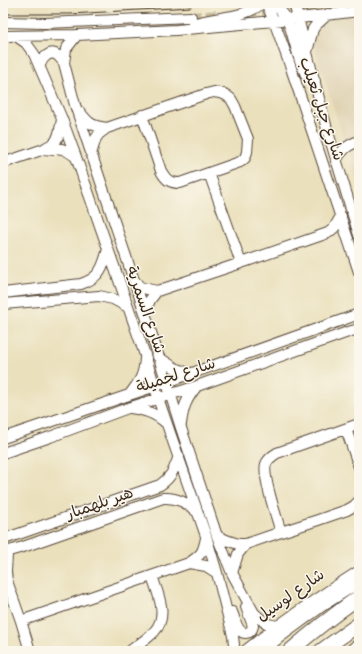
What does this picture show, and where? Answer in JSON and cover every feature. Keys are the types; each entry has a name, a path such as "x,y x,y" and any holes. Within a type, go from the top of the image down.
{"highway":[{"path":"260,651 320,605 359,581"},
{"path":"276,651 359,581"},
{"path":"290,651 309,634 359,597"},
{"path":"321,651 359,624"},
{"path":"353,651 359,646"}],"street":[{"path":"176,30 200,21 244,14 254,10 262,3"},
{"name":"شارع جبل ثعيلب","path":"266,3 294,74 359,272"},
{"name":"شارع جبل ثعيلب","path":"294,3 336,161 355,212 359,235"},
{"path":"274,21 280,4"},
{"path":"280,4 298,18"},
{"path":"280,4 291,30 300,62 306,75 315,82"},
{"path":"3,36 77,35 176,30 359,11"},
{"path":"307,54 313,29 328,14"},
{"path":"3,22 45,23 191,17"},
{"path":"64,63 66,49 77,35"},
{"name":"شارع السمرية","path":"16,36 32,49 40,65 76,157 206,536 233,636 233,651"},
{"path":"40,65 44,57 52,54 58,56 64,63"},
{"name":"شارع السمرية","path":"64,63 75,105 145,313 217,536 232,573 257,616 268,624 277,626"},
{"path":"91,154 96,138 108,128 142,116 210,93 220,93 231,99 248,139 245,158 240,162 180,183 170,182 164,178 161,171 142,116"},
{"path":"75,105 86,120 91,124 97,127 108,128"},
{"path":"44,150 57,139 62,119"},
{"path":"330,139 342,144 354,143"},
{"path":"336,161 338,155 354,143"},
{"path":"3,163 44,150 54,149 66,150 76,157"},
{"path":"209,173 241,263"},
{"path":"134,280 138,286 157,290 328,233 334,228 341,216"},
{"path":"328,233 342,236 348,241"},
{"path":"3,293 88,282 102,269 108,249"},
{"path":"145,313 150,300 157,290"},
{"path":"3,304 99,296 113,299 128,307"},
{"name":"شارع لجميلة","path":"3,438 191,374 359,314"},
{"name":"شارع لجميلة","path":"3,453 128,408 171,395 359,329"},
{"path":"348,332 359,335"},
{"path":"130,394 141,378 144,368 145,355"},
{"path":"158,357 175,368 191,374"},
{"path":"181,428 186,402 190,394 197,386"},
{"path":"128,408 148,411 160,417 167,423"},
{"path":"280,532 266,482 266,463 276,453 359,424"},
{"path":"346,429 359,467"},
{"name":"هير بلهمبار","path":"4,539 160,485 174,470 179,456"},
{"name":"هير بلهمبار","path":"6,555 23,547 163,498 169,497 183,501 198,513"},
{"path":"217,536 238,544 246,544 347,510 359,501"},
{"path":"21,621 189,563 202,553 206,536"},
{"path":"4,539 8,544 5,578 21,621 30,651"},
{"path":"189,563 206,566 217,573 238,628 243,633 249,632 252,630 253,626 232,573 238,554 246,544"},
{"name":"شارع لوسيل","path":"244,651 277,626 359,571"},
{"path":"130,651 154,632 159,625 162,616 162,606 152,576"}],"shaded area":[{"path":"299,3 359,3 359,185"}],"tunnel":[{"path":"247,12 359,4"},
{"path":"191,17 219,15"}],"tram line":[{"path":"3,14 70,14 191,7"}]}
